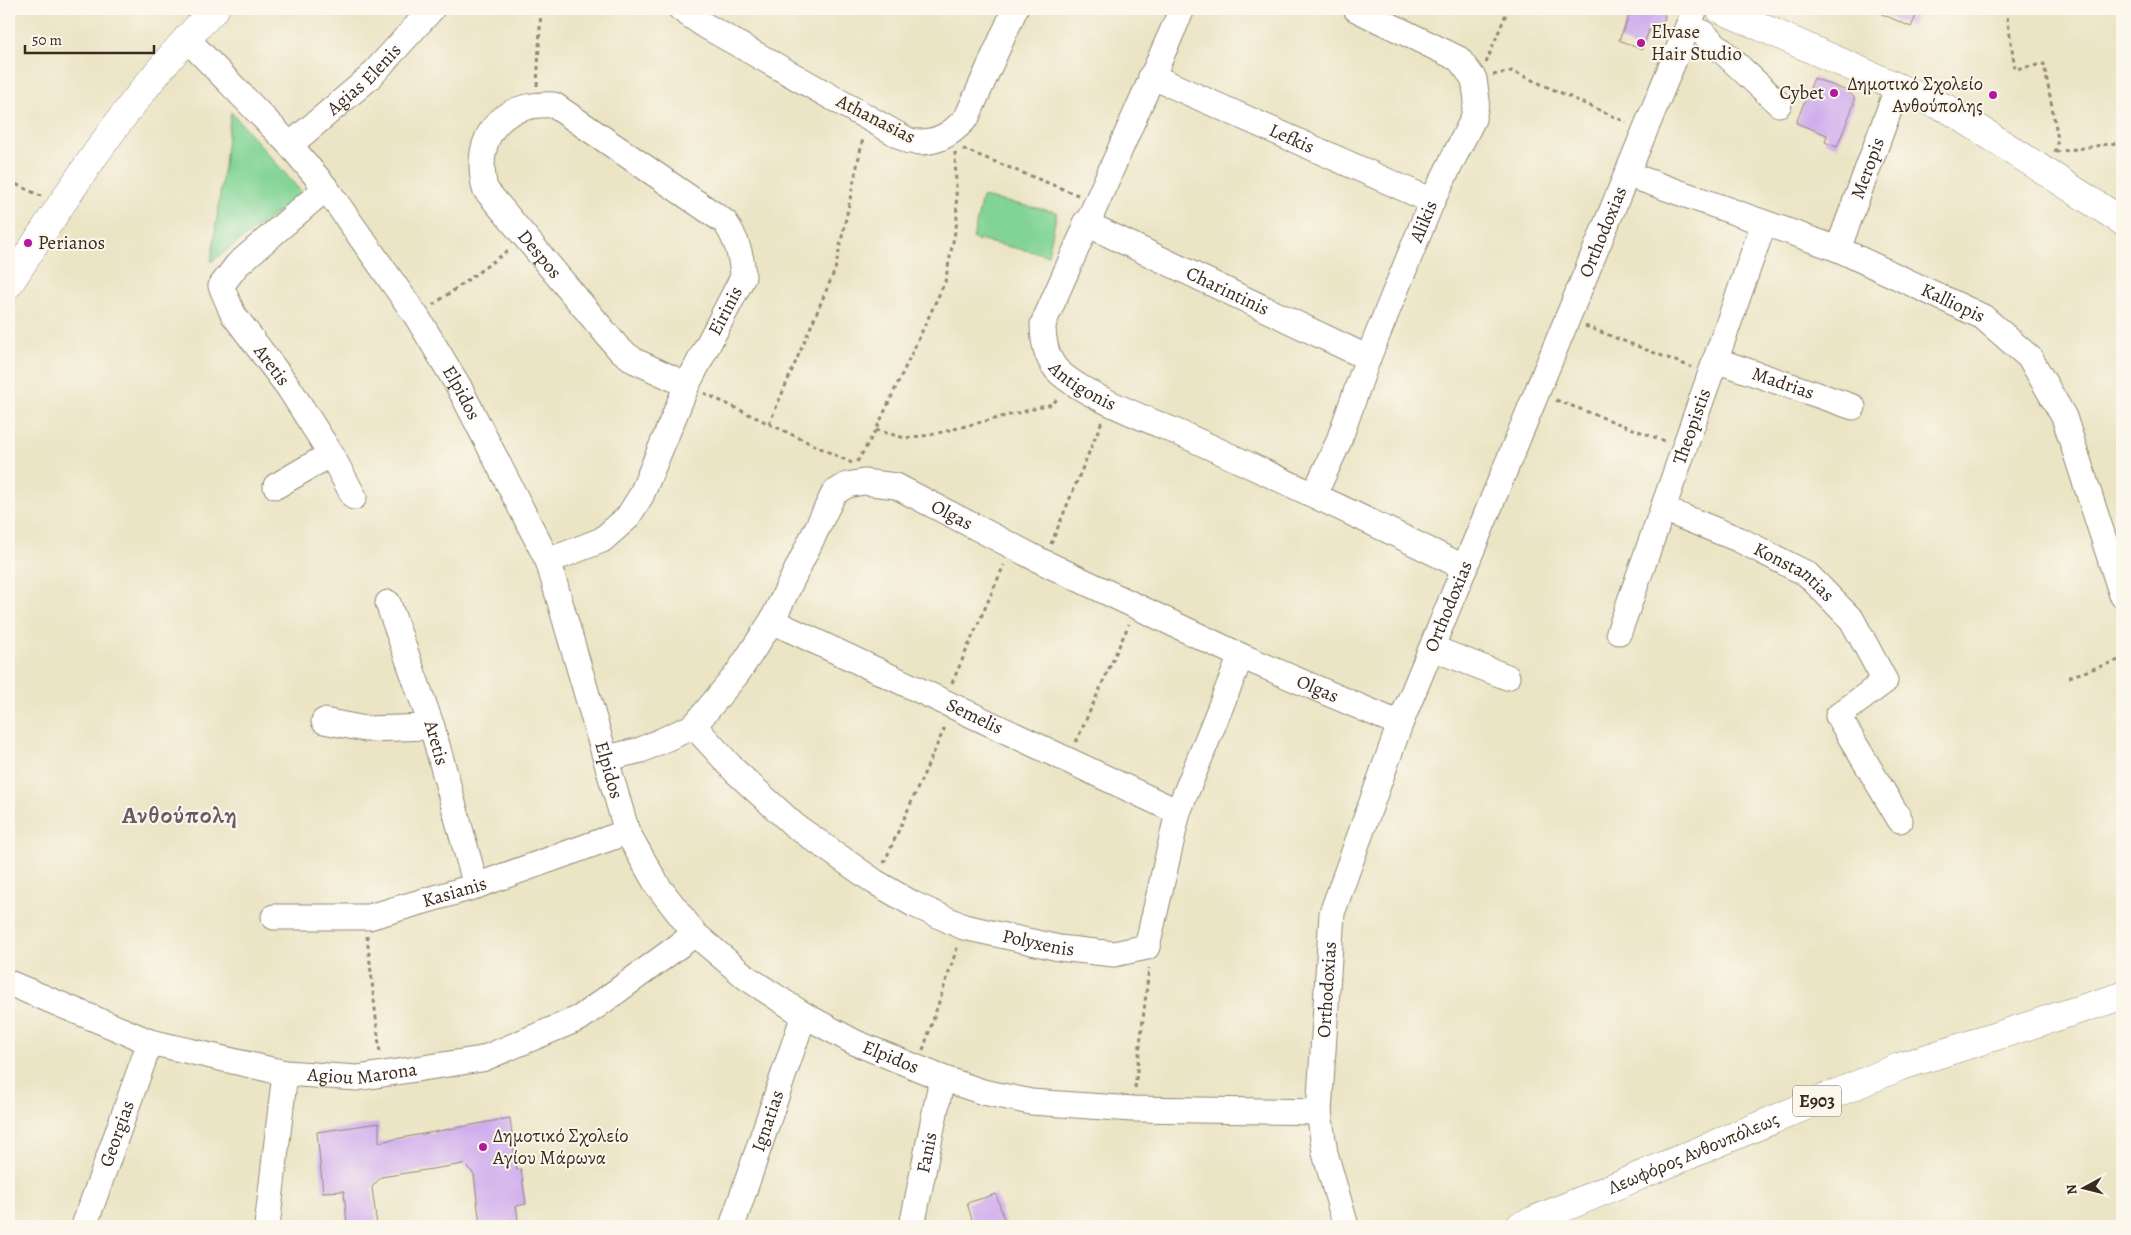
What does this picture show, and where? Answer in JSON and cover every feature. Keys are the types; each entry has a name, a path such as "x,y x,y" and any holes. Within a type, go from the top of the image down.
{"main road":[{"path":"9,284 83,169 186,38 215,9"},
{"path":"1720,9 1950,110 2053,164 2122,221"},
{"name":"Λεωφόρος Ανθουπόλεως","path":"1520,1226 1899,1067 2122,996"}],"street":[{"name":"Agias Elenis","path":"290,145 369,78 432,9"},
{"name":"Athanasias","path":"681,9 704,25 909,141 924,143 941,139 954,132 967,117 1014,9"},
{"name":"Antigonis","path":"1182,9 1090,212 1043,324 1043,343 1050,358 1058,371 1071,381 1110,402 1314,495 1464,568"},
{"path":"1356,9 1460,59 1474,79"},
{"path":"1692,18 1703,32 1779,104"},
{"name":"Orthodoxias","path":"1346,1226 1324,1153 1319,1112 1332,913 1400,724 1692,18"},
{"name":"Elpidos","path":"186,38 290,145 326,188 417,317 459,387 548,561 577,667 607,758 627,832 657,885 695,934 748,978 804,1015 854,1042 942,1078 984,1092 1032,1102 1133,1109 1319,1112"},
{"name":"Lefkis","path":"1151,76 1432,201"},
{"name":"Alikis","path":"1314,495 1338,443 1368,358 1432,201 1473,119 1477,100 1474,79"},
{"name":"Meropis","path":"1838,249 1898,86"},
{"name":"Despos","path":"536,104 504,116 492,128 483,146 480,171 484,189 619,349 635,361 686,385"},
{"name":"Eirinis","path":"536,104 554,105 725,222 735,236 742,263 743,277 686,385 641,496 627,518 602,540 548,561"},
{"name":"Kalliopis","path":"1626,174 1838,249 1983,317 2030,358 2064,417 2122,595"},
{"name":"Aretis","path":"326,188 237,265 221,286 234,314 289,388 331,454 354,497"},
{"name":"Charintinis","path":"1090,212 1368,358"},
{"name":"Theopistis","path":"1619,632 1764,223"},
{"name":"Madrias","path":"1713,367 1852,407"},
{"path":"276,486 331,454"},
{"name":"Olgas","path":"607,758 641,750 694,726 737,674 772,621 834,492 847,484 864,482 896,486 1043,562 1137,607 1241,656 1400,724"},
{"name":"Konstantias","path":"1663,509 1740,540 1807,574 1852,620 1885,681 1838,716 1900,820"},
{"name":"Aretis","path":"388,602 432,727 476,886"},
{"name":"Semelis","path":"772,621 1178,812"},
{"path":"1432,648 1507,677"},
{"path":"1147,947 1178,812 1241,656"},
{"path":"324,721 365,729 432,727"},
{"name":"Polyxenis","path":"694,726 735,770 794,825 875,882 913,904 964,927 1059,948 1114,954 1147,947"},
{"name":"Kasianis","path":"274,917 365,917 476,886 627,832"},
{"name":"Agiou Marona","path":"9,985 150,1042 285,1073 349,1078 482,1059 580,1018 695,934"},
{"name":"Ignatias","path":"732,1226 804,1015"},
{"name":"Georgias","path":"84,1226 150,1042"},
{"path":"267,1226 285,1073"},
{"name":"Fanis","path":"912,1226 942,1078"}],"path":[{"path":"536,104 541,9"},
{"path":"1474,79 1486,63 1508,9"},
{"path":"2006,9 2015,69 2044,64 2058,139 2053,164 2122,142"},
{"path":"1474,79 1512,71 1645,130"},
{"path":"769,424 834,270 867,117"},
{"path":"686,385 855,464 876,430 945,282 957,222 954,145 1090,212"},
{"path":"9,181 60,204"},
{"path":"417,317 526,238"},
{"path":"1567,319 1713,367"},
{"path":"876,430 905,438 939,433 1053,404 1071,381"},
{"path":"1536,393 1684,448"},
{"path":"1043,562 1110,402"},
{"path":"875,882 1012,546"},
{"path":"1068,760 1137,607"},
{"path":"2069,677 2122,659"},
{"path":"365,917 383,1074"},
{"path":"917,1067 964,927"},
{"path":"1133,1109 1151,958 1147,947"}],"green space":[{"path":"231,112 303,194 211,262"},
{"path":"982,197 1057,212 1048,255 973,239"}],"building":[{"path":"1632,9 1662,9 1665,17 1658,34 1649,30 1642,50 1619,40"},
{"path":"1871,9 1919,9 1911,27"},
{"path":"1814,78 1847,91 1854,97 1854,104 1837,147 1825,142 1827,135 1796,123"},
{"path":"510,1118 517,1170 521,1169 526,1204 516,1206 519,1226 480,1226 474,1174 464,1164 381,1177 372,1187 377,1226 347,1226 344,1191 323,1192 317,1132 379,1123 379,1142"},
{"path":"996,1194 1006,1226 974,1226 967,1203"}],"place":[{"name":"Elvase Hair Studio","path":"1641,43"},
{"name":"Cybet","path":"1834,93"},
{"name":"Δημοτικό Σχολείο Ανθούπολης","path":"1993,95"},
{"name":"Perianos","path":"28,243"},
{"name":"Δημοτικό Σχολείο Αγίου Μάρωνα","path":"483,1147"}],"district":[{"name":"Ανθούπολη","path":"180,815"}]}
